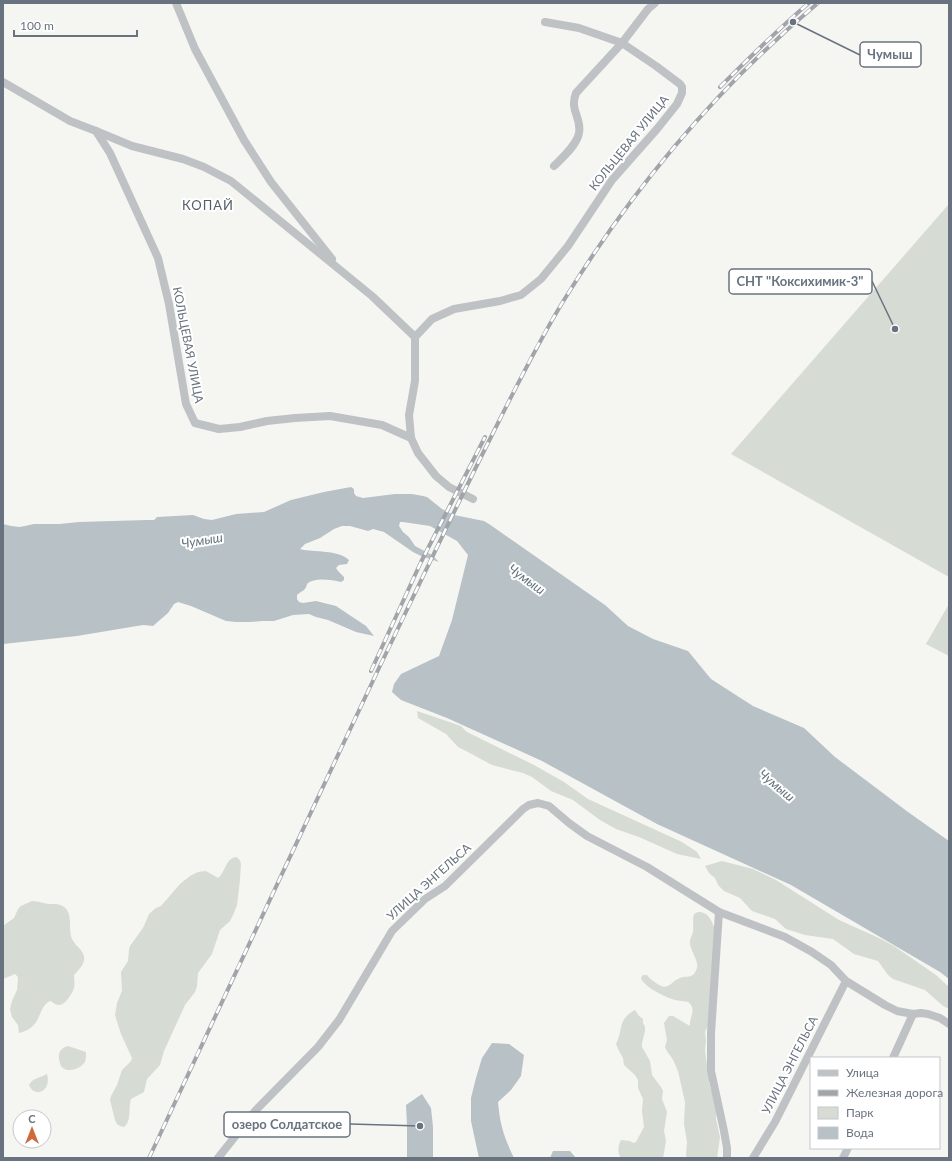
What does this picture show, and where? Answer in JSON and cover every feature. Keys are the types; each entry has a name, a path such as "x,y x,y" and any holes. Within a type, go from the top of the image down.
{"street":[{"path":"176,3 195,49 244,140 272,182 341,271"},
{"path":"554,166 572,147 578,137 579,125 574,109 576,93 622,43 648,9 656,3"},
{"name":"КОЛЬЦЕВАЯ УЛИЦА","path":"415,337 432,319 454,310 522,295 541,280 568,246 612,180 657,129 677,104 682,93 682,87 680,84 622,43 579,28 545,22"},
{"path":"3,82 70,121 132,146 183,159 204,167 232,181 372,296 415,337 415,381 409,415 411,438 418,453 436,476 449,487 472,499"},
{"name":"КОЛЬЦЕВАЯ УЛИЦА","path":"96,131 110,153 158,258 169,304 186,404 195,423 219,429 240,427 267,421 330,416 382,425 411,438"},
{"name":"УЛИЦА ЭНГЕЛЬСА","path":"218,1158 256,1110 318,1047 339,1020 392,931 425,899 445,886 523,808 538,803 549,806 587,836 647,867 719,912 785,937 812,952 831,965 846,981 891,1008 897,1011 912,1014 928,1014 940,1018 949,1024"},
{"path":"719,912 711,1033 712,1071 727,1148 727,1158"},
{"name":"УЛИЦА ЭНГЕЛЬСА","path":"753,1158 775,1122 846,981"},
{"path":"893,1057 912,1014"},
{"path":"843,1158 848,1149"}],"green space":[{"path":"949,204 949,577 731,454"},
{"path":"949,604 949,656 926,644"},
{"path":"417,711 461,726 467,732 534,765 564,782 588,799 682,842 697,852 701,859 677,854 639,837 616,829 600,820 573,800 551,791 532,777 523,773 492,765 458,747 446,734 418,718"},
{"path":"236,857 241,863 237,905 234,913 230,921 220,930 212,954 198,973 195,992 185,1005 164,1051 160,1065 147,1079 144,1092 131,1099 128,1121 124,1127 120,1126 115,1120 110,1100 122,1070 132,1058 121,1034 115,1015 117,1003 122,991 121,972 128,961 130,946 143,928 149,914 161,906 180,884 198,872 206,871 218,878 230,860"},
{"path":"722,861 753,869 776,880 839,920 894,946 936,975 949,987 949,1009 943,1006 925,990 893,979 888,975 878,961 854,954 833,939 805,935 786,929 775,919 752,911 740,898 724,891 705,866"},
{"path":"32,901 56,904 66,909 70,918 72,939 83,953 84,960 82,966 74,975 74,988 66,1001 61,1005 56,1005 50,1001 43,1008 36,1022 27,1030 19,1033 18,1025 12,1017 10,1009 17,990 18,977 15,974 3,979 3,926 14,918 21,906"},
{"path":"698,912 705,913 707,915 715,929 710,1021 705,1032 705,1050 710,1087 717,1106 716,1119 720,1137 717,1158 687,1158 687,1142 684,1124 685,1102 678,1071 665,1047 667,1040 664,1023 669,1016 673,1016 690,1026 692,1007 688,1002 666,997 655,991 646,985 641,978 643,975 647,975 663,987 680,978 692,976 694,974 697,966 690,940 693,932 694,914"},
{"path":"635,1010 643,1019 645,1031 642,1047 650,1061 652,1075 663,1091 662,1099 667,1112 664,1131 666,1141 663,1158 621,1158 618,1151 621,1140 630,1141 633,1143 636,1142 644,1127 642,1111 643,1099 638,1088 638,1080 635,1075 624,1065 623,1058 616,1044 623,1021"},
{"path":"68,1046 86,1052 85,1062 78,1068 72,1070 62,1067 59,1059 60,1051"},
{"path":"47,1074 48,1080 45,1089 35,1092 29,1085 30,1083 36,1078"}],"water":[{"path":"351,487 354,489 356,496 363,498 395,494 412,494 427,497 442,509 454,515 484,521 605,605 628,626 653,639 688,651 711,679 753,706 804,728 835,757 949,841 949,979 940,972 791,885 657,824 542,761 447,718 401,700 392,692 394,684 401,674 439,656 452,620 468,555 457,541 430,526 400,522 399,526 415,546 432,555 439,562 413,552 384,532 373,529 368,531 350,526 342,526 334,529 320,538 305,544 300,549 338,554 349,560 347,564 339,565 336,568 344,577 344,580 341,582 333,580 314,580 307,584 304,590 297,595 299,602 303,603 316,601 336,606 366,626 374,636 356,632 309,614 293,615 274,621 236,622 226,621 178,602 174,604 168,613 153,626 143,625 77,636 3,644 3,524 20,527 34,524 154,520 157,517 193,515 212,520 236,514 264,512 291,500"},
{"path":"492,1043 509,1044 524,1055 521,1076 511,1090 498,1102 503,1131 514,1158 479,1158 471,1121 471,1098 476,1078 482,1058"},
{"path":"422,1094 431,1108 433,1127 433,1158 407,1158 406,1105"},
{"path":"553,1151 570,1151 576,1158 550,1158"}],"railway":[{"path":"720,87 775,33 809,3"},
{"path":"149,1158 350,729 435,552 517,385 554,317 619,218 679,141 746,69 781,35 818,3"},
{"path":"371,671 421,562 485,437"}],"place":[{"name":"Чумыш","path":"793,22"},
{"name":"СНТ \"Коксихимик-3\"","path":"895,329"},
{"name":"озеро Солдатское","path":"420,1126"}],"district":[{"name":"КОПАЙ","path":"208,205"}]}
